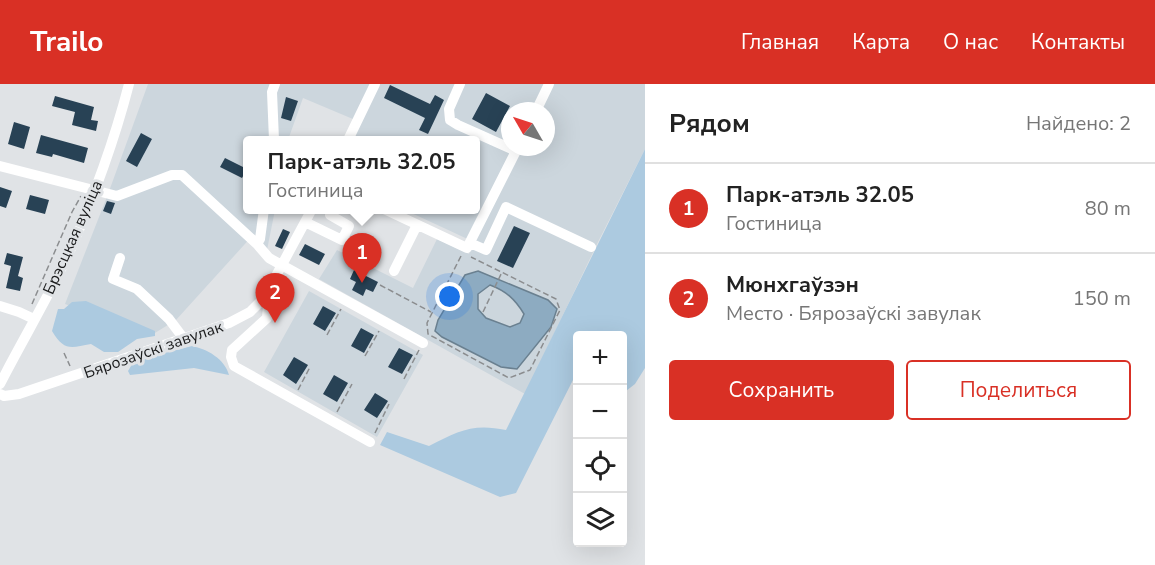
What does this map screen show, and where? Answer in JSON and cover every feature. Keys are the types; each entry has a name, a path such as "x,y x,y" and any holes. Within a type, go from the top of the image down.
{"street":[{"name":"Брэсцкая вуліца","path":"0,384 30,317 68,255 91,189 119,124 129,84"},
{"path":"274,136 272,92 275,84"},
{"path":"350,136 375,84"},
{"path":"460,84 449,109 450,120 501,142"},
{"path":"540,102 549,84"},
{"path":"468,245 513,156"},
{"path":"0,166 117,196 172,175 182,175 257,244 269,258 423,343"},
{"path":"393,214 468,245 486,250 506,207 591,247"},
{"path":"257,244 260,239 263,214"},
{"name":"Бярозаўскі завулак","path":"0,394 4,396 19,394 184,339 229,323 250,312 263,299 310,214"},
{"path":"305,222 342,240 350,226 330,216"},
{"path":"394,271 417,225"},
{"path":"120,258 113,279 137,290 169,318 184,339"},
{"path":"263,299 268,305 267,318 232,350 231,357 234,366 370,442"},
{"path":"0,306 30,317"}],"path":[{"path":"30,317 72,212 91,189"},
{"path":"468,245 427,323 428,334 509,378 530,370 560,310 556,299 472,258"},
{"path":"483,312 501,274"},
{"path":"380,285 432,312"},
{"path":"327,335 346,300"},
{"path":"365,356 385,322"},
{"path":"404,379 423,343"},
{"path":"64,353 75,375"},
{"path":"292,400 310,367"},
{"path":"332,422 352,384"},
{"path":"370,442 389,404"}],"shaded area":[{"path":"148,84 645,84 645,149 525,394 319,279 337,250 413,288 437,239 469,254 474,242 414,214 480,214 480,136 354,136 360,122 303,98 289,136 243,136 243,214 274,214 267,250 254,234 176,320 150,336 65,304"},
{"path":"645,149 645,368 635,384 627,390 627,331 573,331 573,380 516,493 500,497 380,445 387,432 429,446 449,436 475,428 506,430"},
{"path":"478,271 548,300 557,309 551,327 517,369 501,367 442,337 435,331 438,320 465,275","holes":["490,285 510,296 521,309 524,314 520,323 510,327 486,318 478,309 478,294"]},
{"path":"309,291 423,355 377,437 264,372"},
{"path":"86,301 155,331 155,336 137,339 118,352 104,352 91,344 73,347 64,345 52,331 58,309 64,309 72,302"},
{"path":"192,346 215,356 224,364 229,375 194,368 130,375 128,371 134,361"}],"building":[{"path":"390,85 430,104 435,95 444,100 428,134 419,130 425,118 384,98"},
{"path":"486,93 503,102 501,123 496,132 472,119"},
{"path":"55,96 94,107 91,120 98,121 96,131 72,125 75,112 52,106"},
{"path":"286,97 298,101 291,121 281,118"},
{"path":"14,122 30,127 24,149 8,144"},
{"path":"141,133 152,139 137,167 126,161"},
{"path":"41,135 88,148 84,163 53,154 52,157 36,153"},
{"path":"225,158 243,167 243,176 242,178 220,167"},
{"path":"0,187 12,191 6,208 0,206"},
{"path":"30,195 49,200 45,214 26,209"},
{"path":"107,201 115,203 111,214 103,211"},
{"path":"514,226 530,233 513,268 497,261"},
{"path":"283,229 290,232 282,249 275,246"},
{"path":"305,244 325,254 319,265 299,255"},
{"path":"7,253 23,257 18,276 23,278 20,291 6,288 11,266 4,264"},
{"path":"354,270 378,282 373,292 366,289 363,296 352,290 356,282 350,279"},
{"path":"323,306 336,313 325,331 313,324"},
{"path":"361,328 374,335 364,353 351,346"},
{"path":"399,348 413,355 402,374 388,367"},
{"path":"294,357 308,365 296,384 283,375"},
{"path":"334,375 348,383 337,402 323,394"},
{"path":"375,393 388,401 377,418 364,410"}],"place":[{"name":"Парк-атэль 32.05","path":"362,283"},
{"name":"Мюнхгаўзэн","path":"275,323"}]}
